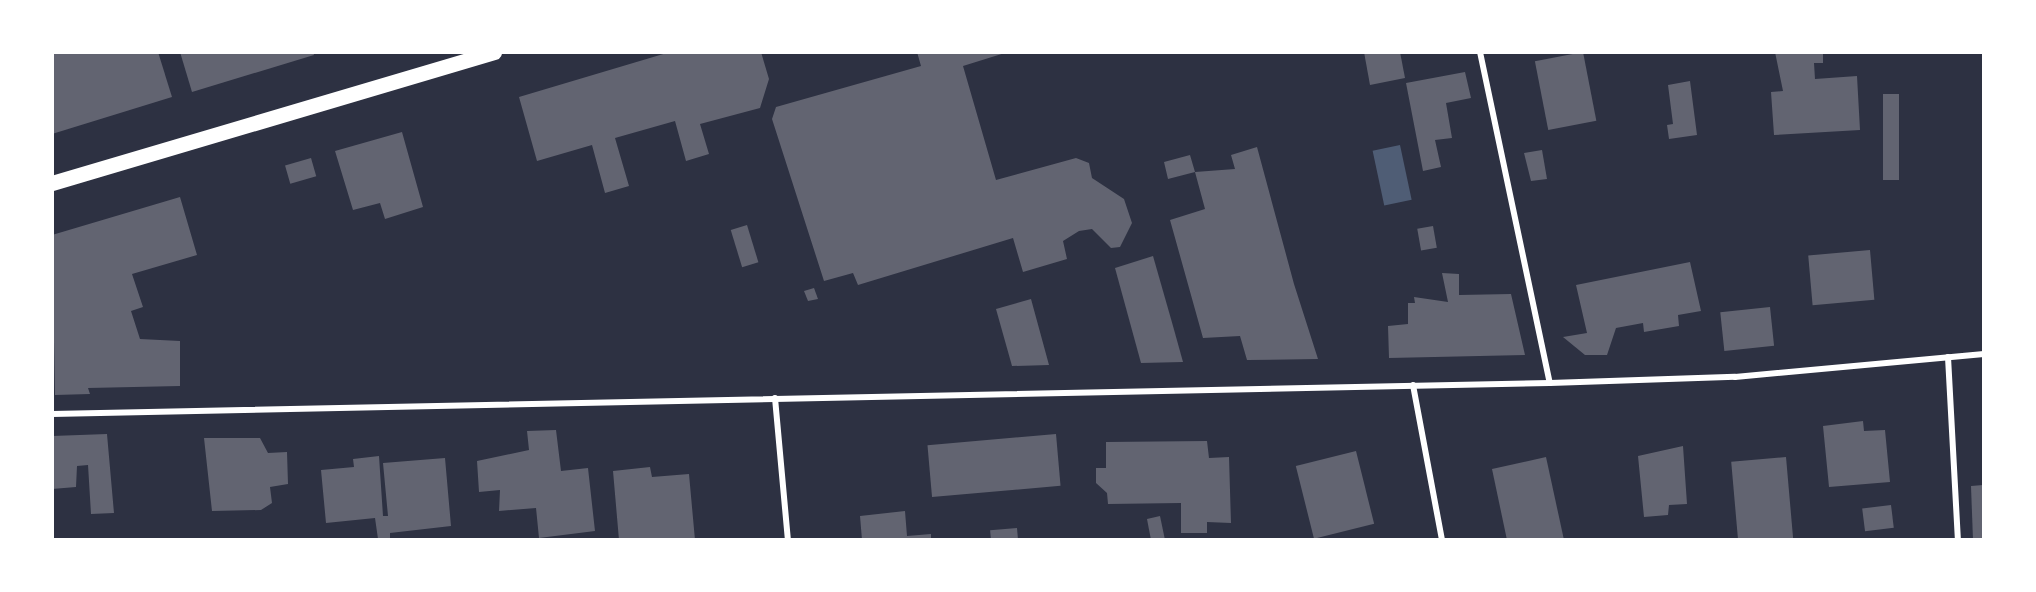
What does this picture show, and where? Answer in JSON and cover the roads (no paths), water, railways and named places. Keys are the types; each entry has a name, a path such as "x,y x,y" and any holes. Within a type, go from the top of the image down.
{"main road":[{"path":"52,183 494,52"}],"street":[{"path":"1480,52 1550,384"},
{"path":"52,414 1550,384 1735,377 1983,354"},
{"path":"1948,357 1958,540"},
{"path":"1413,385 1443,540"},
{"path":"775,398 788,540"}],"water":[{"path":"1400,145 1412,200 1384,206 1373,151"}]}
